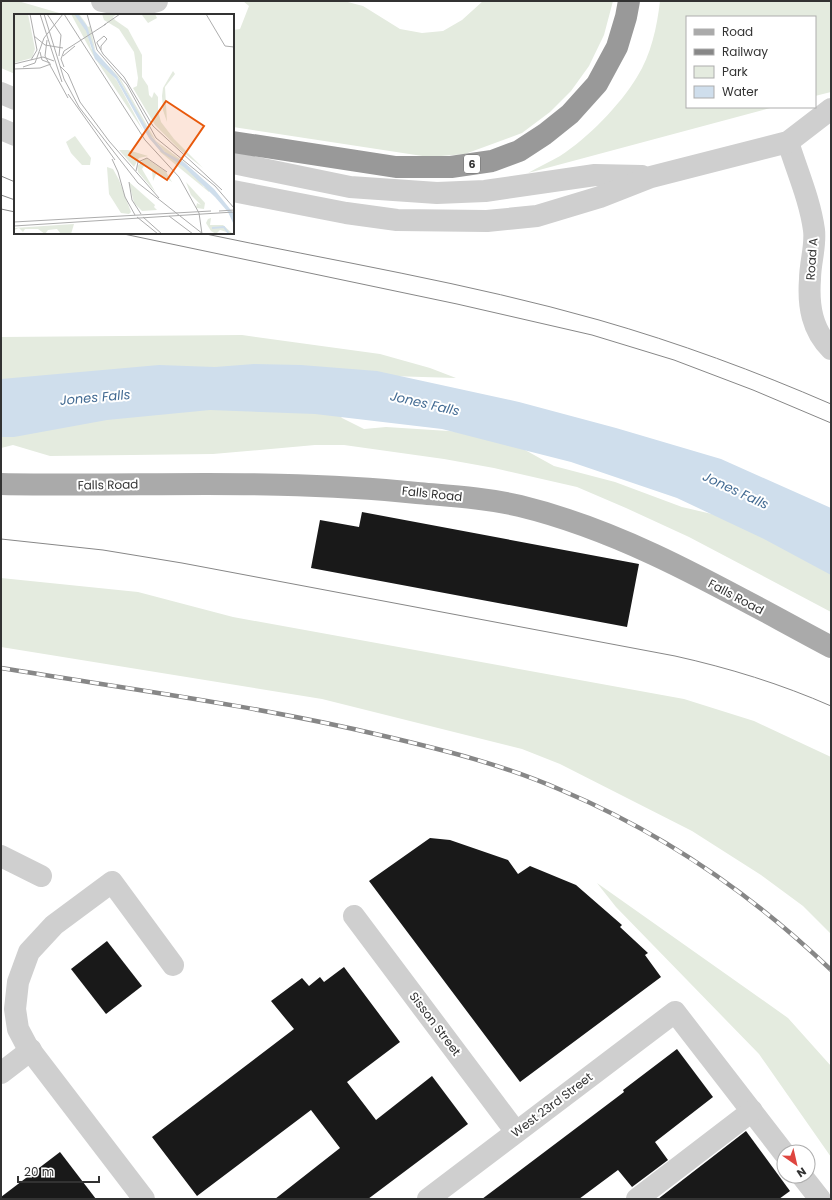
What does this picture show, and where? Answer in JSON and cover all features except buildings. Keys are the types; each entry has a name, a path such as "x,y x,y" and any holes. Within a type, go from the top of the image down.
{"highway":[{"name":"6","path":"234,142 396,168 451,167 492,161 519,151 545,134 570,114 597,84 617,47 626,17 628,1"}],"main road":[{"name":"Falls Road","path":"1,484 284,483 380,489 462,497 519,506 604,532 640,548 668,561 831,647"}],"street":[{"path":"102,1 133,7 157,1"},
{"path":"1,93 14,99"},
{"path":"234,191 346,213 397,220 488,221 537,216 600,197 651,177 788,142 831,109"},
{"path":"1,130 14,135"},
{"name":"Road A","path":"788,142 804,192 814,231 810,279 811,314 815,328 831,349"},
{"path":"234,164 350,187 438,193 485,191 595,175 651,177"},
{"path":"1,856 41,876"},
{"path":"144,1199 31,1050 18,1029 15,1009 18,982 29,952 54,925 112,882 173,965"},
{"name":"Sisson Street","path":"354,916 516,1132"},
{"name":"West 23rd Street","path":"428,1199 675,1012 752,1111"},
{"path":"1,1073 31,1050"},
{"path":"637,1199 752,1111 777,1144"},
{"path":"808,1184 820,1199"}],"green space":[{"path":"1,1 18,1 63,14 14,14 14,74 1,68"},
{"path":"243,1 344,1 363,6 400,29 422,33 443,31 462,20 483,1 613,1 604,35 589,66 571,91 550,112 522,133 465,154 429,157 234,127 234,30 240,29 249,6"},
{"path":"660,1 831,1 831,92 816,96 816,16 686,16 686,108 770,108 528,173 571,149 613,110 630,88 646,60 657,21"},
{"path":"242,335 380,354 430,368 456,378 323,374 323,397 342,418 364,429 386,427 480,433 516,445 554,466 615,482 682,507 716,515 831,567 831,612 689,537 577,487 494,468 444,459 344,445 315,445 213,454 50,456 13,445 1,448 1,337"},
{"path":"1,578 138,592 233,617 684,699 754,721 831,757 831,934 803,906 761,875 692,831 560,764 522,749 322,699 1,647"},
{"path":"597,883 788,1018 831,1066 831,1157 759,1054 616,907"}],"water":[{"name":"Jones Falls","path":"254,364 301,365 377,371 519,402 616,428 721,459 831,508 831,575 764,539 677,498 571,462 442,429 315,414 210,410 107,420 14,437 1,437 1,379 159,365 215,367"}],"tram line":[{"path":"1,176 14,182"},
{"path":"1,195 14,200"},
{"path":"1,209 14,212"},
{"path":"124,234 457,304 592,335 674,360 753,390 831,423"},
{"path":"206,234 401,273 501,295 599,320 716,358 831,404"},
{"path":"1,539 103,550 182,563 675,656 754,677 831,706"}],"railway":[{"path":"1,668 241,707 337,725 406,741 518,773 598,807 634,825 670,846 738,891 801,942 831,970"}]}
